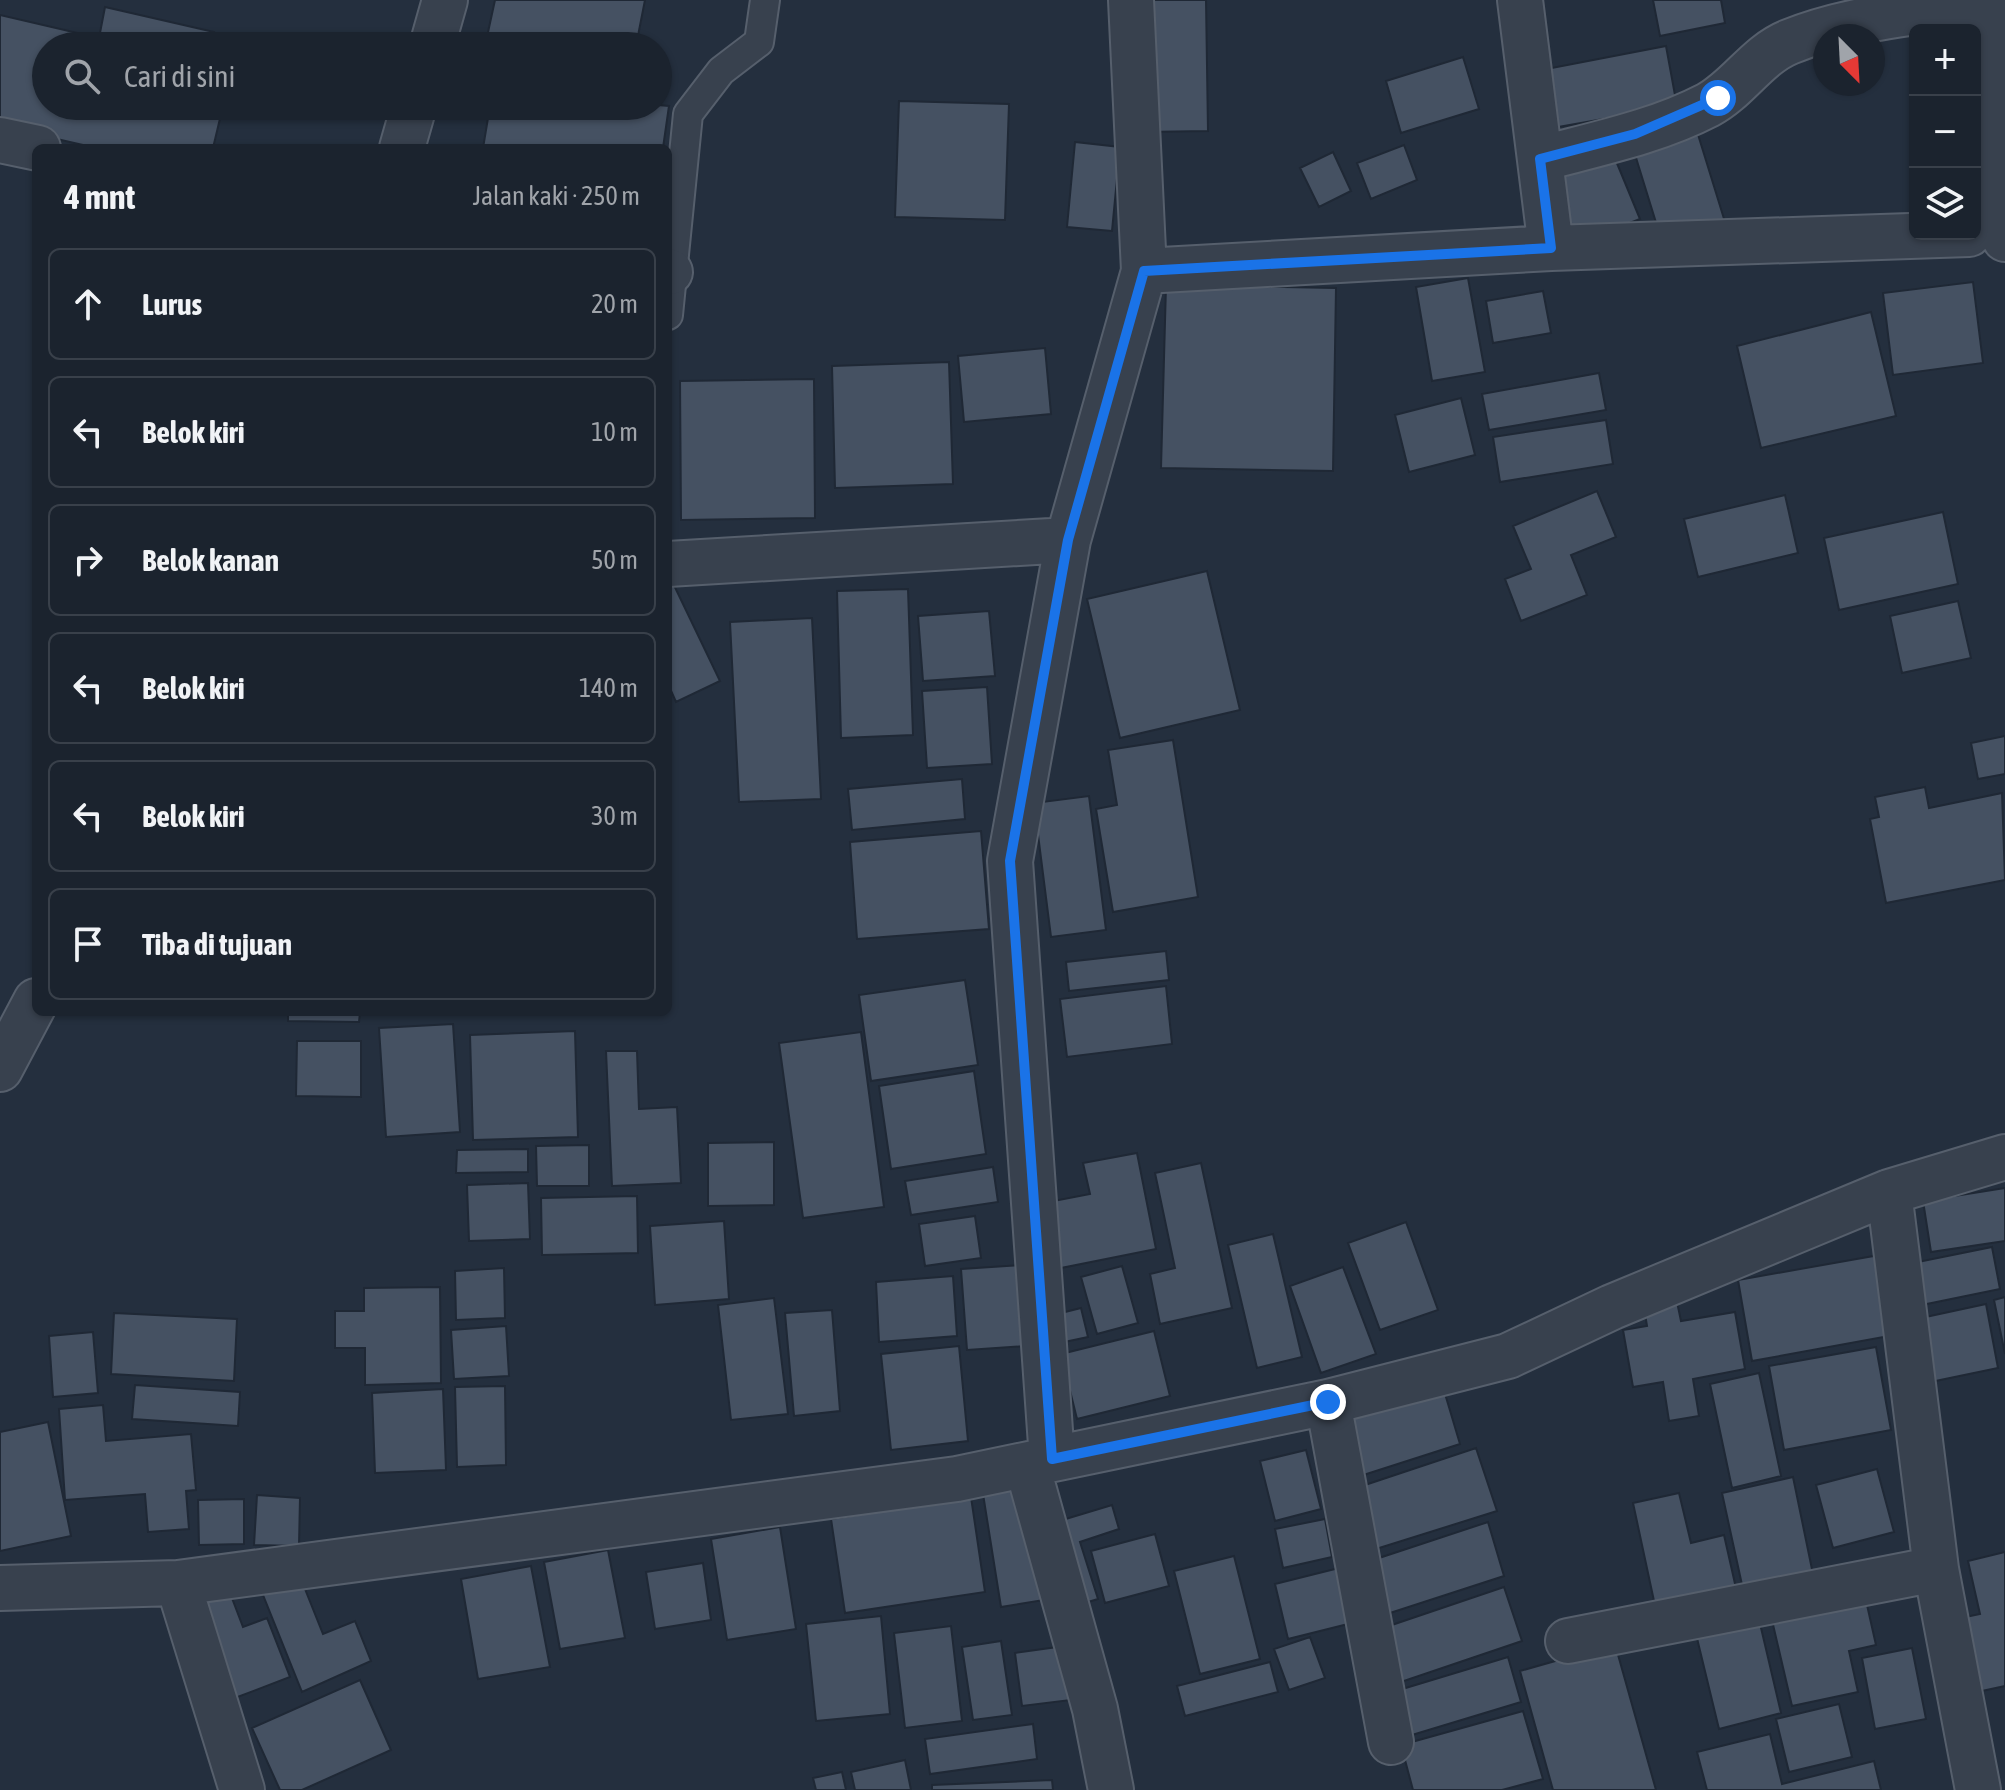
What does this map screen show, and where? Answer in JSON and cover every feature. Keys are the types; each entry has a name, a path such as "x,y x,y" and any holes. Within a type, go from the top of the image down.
{"street":[{"path":"436,32 445,0"},
{"path":"1111,1790 1040,1462 1010,861 1068,540 1144,271 1131,0"},
{"path":"1520,0 1551,248"},
{"path":"1540,159 1635,134 1707,105 1771,52 1793,40 1866,21 1986,1 2005,239"},
{"path":"403,144 410,120"},
{"path":"0,140 32,147"},
{"path":"1981,234 2004,233"},
{"path":"1144,271 1551,248 1909,236"},
{"path":"672,564 1068,540"},
{"path":"0,1069 32,1009"},
{"path":"0,1588 29,1590 178,1583 957,1479 1328,1402 1508,1356 1612,1307 1889,1192 2005,1157"},
{"path":"1889,1192 1936,1569 1978,1790"},
{"path":"1328,1402 1391,1742"},
{"path":"1568,1641 1936,1569"},
{"path":"178,1583 242,1790"}],"lane":[{"path":"672,247 688,114 721,71 759,42 765,0"}],"building":[{"path":"495,0 645,0 639,32 488,32"},
{"path":"1141,0 1206,0 1208,131 1143,132"},
{"path":"1653,0 1721,0 1725,23 1660,36"},
{"path":"105,7 214,32 100,32"},
{"path":"0,15 73,32 32,32 32,120 220,120 214,144 79,144 0,126"},
{"path":"1666,46 1677,106 1547,129 1536,71"},
{"path":"1463,57 1479,109 1401,133 1386,81"},
{"path":"899,101 1009,104 1005,220 895,217"},
{"path":"488,120 667,120 664,144 484,144"},
{"path":"1696,128 1725,222 1662,242 1633,148"},
{"path":"1075,142 1120,147 1112,231 1067,227"},
{"path":"1404,145 1417,180 1371,199 1357,163"},
{"path":"1333,152 1351,191 1319,207 1300,168"},
{"path":"1614,156 1640,219 1578,243 1553,181"},
{"path":"1468,278 1485,372 1432,381 1416,287"},
{"path":"1973,282 1983,363 1893,375 1883,293"},
{"path":"1166,285 1336,288 1333,471 1161,468"},
{"path":"1543,291 1551,333 1493,343 1486,301"},
{"path":"1871,312 1896,416 1761,448 1737,346"},
{"path":"1045,348 1051,414 964,422 958,356"},
{"path":"949,362 953,484 835,488 832,366"},
{"path":"1599,373 1606,410 1489,430 1482,394"},
{"path":"814,379 815,518 681,520 680,381"},
{"path":"1461,398 1475,455 1409,472 1395,415"},
{"path":"1606,420 1613,464 1500,482 1493,437"},
{"path":"1597,491 1616,537 1571,555 1587,595 1521,621 1505,579 1531,569 1513,526"},
{"path":"1785,495 1798,553 1698,577 1684,519"},
{"path":"1943,512 1958,584 1839,610 1824,538"},
{"path":"1207,571 1240,710 1120,738 1087,599"},
{"path":"672,581 720,681 676,702 672,693"},
{"path":"908,589 913,735 841,738 837,591"},
{"path":"1958,601 1971,658 1902,673 1890,616"},
{"path":"989,611 995,676 923,681 918,616"},
{"path":"812,618 821,799 739,802 730,622"},
{"path":"987,687 992,764 927,768 922,691"},
{"path":"2005,736 2005,774 1978,779 1971,743"},
{"path":"1173,740 1198,897 1113,912 1096,809 1117,805 1108,750"},
{"path":"962,779 965,819 852,830 848,789"},
{"path":"1925,787 1929,808 2002,793 2005,880 1886,903 1870,819 1879,817 1875,797"},
{"path":"1089,796 1106,930 1051,937 1034,803"},
{"path":"981,831 989,929 857,939 850,842"},
{"path":"1166,951 1169,980 1069,991 1066,962"},
{"path":"965,980 978,1065 871,1081 859,995"},
{"path":"1166,986 1172,1044 1067,1057 1060,999"},
{"path":"288,1016 360,1016 359,1022 288,1021"},
{"path":"453,1024 460,1132 386,1137 379,1028"},
{"path":"575,1031 578,1137 473,1140 470,1035"},
{"path":"861,1032 884,1207 803,1218 779,1043"},
{"path":"297,1041 361,1041 361,1097 296,1096"},
{"path":"606,1051 637,1051 639,1109 677,1107 681,1183 612,1186"},
{"path":"974,1071 986,1154 891,1169 879,1086"},
{"path":"774,1142 774,1205 708,1206 708,1143"},
{"path":"589,1145 589,1186 537,1186 536,1146"},
{"path":"528,1149 528,1172 456,1173 457,1150"},
{"path":"1137,1153 1156,1249 1051,1270 1038,1204 1090,1194 1083,1163"},
{"path":"1201,1163 1232,1308 1160,1324 1150,1274 1175,1268 1155,1173"},
{"path":"993,1167 998,1202 911,1215 905,1181"},
{"path":"528,1183 530,1239 469,1241 467,1185"},
{"path":"2005,1188 2005,1241 1931,1252 1923,1201"},
{"path":"637,1196 638,1253 542,1255 541,1198"},
{"path":"975,1216 981,1258 925,1266 919,1224"},
{"path":"724,1221 729,1299 655,1305 650,1226"},
{"path":"1406,1222 1438,1310 1380,1330 1348,1243"},
{"path":"1273,1234 1302,1357 1257,1368 1228,1245"},
{"path":"1992,1247 2000,1289 1917,1306 1908,1264"},
{"path":"1885,1254 1900,1334 1752,1361 1738,1280"},
{"path":"1021,1265 1026,1346 967,1350 961,1269"},
{"path":"1122,1266 1138,1323 1097,1334 1081,1277"},
{"path":"1343,1267 1376,1354 1321,1373 1290,1286"},
{"path":"504,1268 505,1318 456,1320 455,1271"},
{"path":"953,1276 957,1336 879,1342 876,1282"},
{"path":"440,1287 441,1383 365,1385 365,1348 335,1348 335,1311 364,1311 364,1288"},
{"path":"1676,1297 1681,1321 1735,1312 1745,1369 1693,1379 1699,1416 1669,1421 1663,1382 1633,1387 1623,1330 1647,1326 1643,1302"},
{"path":"2005,1297 2005,1354 1994,1300"},
{"path":"774,1298 788,1414 731,1420 718,1305"},
{"path":"1986,1304 1998,1368 1921,1384 1907,1321"},
{"path":"1081,1308 1088,1337 1055,1344 1049,1316"},
{"path":"832,1310 840,1411 794,1416 785,1313"},
{"path":"114,1313 237,1319 234,1381 111,1374"},
{"path":"506,1326 509,1376 454,1379 451,1330"},
{"path":"1154,1331 1170,1396 1077,1419 1061,1354"},
{"path":"93,1332 98,1393 53,1397 49,1336"},
{"path":"959,1346 968,1441 891,1450 881,1354"},
{"path":"1876,1347 1891,1430 1784,1450 1769,1366"},
{"path":"1759,1373 1781,1476 1732,1488 1710,1384"},
{"path":"135,1385 240,1392 238,1426 132,1419"},
{"path":"505,1386 506,1465 457,1467 455,1387"},
{"path":"1443,1387 1460,1444 1351,1479 1333,1422"},
{"path":"443,1389 446,1470 375,1473 372,1393"},
{"path":"103,1405 106,1441 191,1434 196,1490 186,1491 189,1529 148,1532 145,1494 65,1500 59,1409"},
{"path":"48,1422 71,1536 0,1551 0,1432"},
{"path":"1476,1448 1497,1511 1376,1549 1356,1488"},
{"path":"1306,1450 1321,1509 1275,1521 1260,1461"},
{"path":"1877,1469 1894,1532 1833,1548 1816,1485"},
{"path":"1793,1477 1814,1579 1744,1594 1722,1493"},
{"path":"1026,1487 1044,1600 1001,1607 983,1494"},
{"path":"1679,1493 1691,1543 1724,1535 1738,1597 1657,1615 1633,1503"},
{"path":"257,1495 300,1498 299,1546 254,1545"},
{"path":"971,1497 985,1592 845,1613 831,1519"},
{"path":"244,1499 244,1544 199,1545 198,1500"},
{"path":"1112,1505 1119,1529 1080,1542 1098,1599 1078,1605 1059,1521"},
{"path":"1325,1519 1332,1557 1283,1568 1275,1529"},
{"path":"1488,1522 1504,1576 1387,1614 1370,1561"},
{"path":"780,1527 796,1629 727,1640 711,1539"},
{"path":"1155,1534 1169,1586 1105,1603 1091,1551"},
{"path":"608,1550 625,1638 560,1649 544,1562"},
{"path":"2005,1552 2005,1686 1968,1694 1951,1620 1980,1614 1968,1561"},
{"path":"1234,1556 1260,1659 1200,1674 1174,1571"},
{"path":"703,1563 711,1620 655,1629 646,1572"},
{"path":"531,1566 550,1667 478,1679 461,1579"},
{"path":"1343,1567 1356,1622 1288,1639 1275,1584"},
{"path":"297,1569 323,1634 355,1621 371,1661 302,1692 259,1585"},
{"path":"227,1585 243,1627 267,1618 290,1677 227,1701 187,1601"},
{"path":"1504,1587 1522,1641 1398,1683 1380,1629"},
{"path":"1865,1596 1876,1645 1849,1651 1858,1692 1792,1706 1771,1616"},
{"path":"1758,1615 1781,1713 1719,1729 1695,1630"},
{"path":"881,1616 890,1714 816,1721 806,1624"},
{"path":"951,1626 962,1721 905,1728 894,1633"},
{"path":"1310,1637 1325,1678 1289,1690 1274,1649"},
{"path":"1001,1641 1012,1715 973,1720 962,1647"},
{"path":"1615,1644 1656,1790 1553,1790 1520,1671"},
{"path":"1072,1645 1079,1699 1022,1706 1015,1653"},
{"path":"1912,1648 1926,1719 1875,1729 1862,1658"},
{"path":"1508,1657 1521,1702 1412,1735 1399,1690"},
{"path":"1270,1662 1278,1692 1185,1716 1177,1686"},
{"path":"360,1680 391,1750 302,1790 280,1790 252,1728"},
{"path":"1839,1704 1852,1757 1789,1772 1776,1719"},
{"path":"1523,1711 1543,1779 1502,1790 1413,1790 1401,1745"},
{"path":"1033,1724 1037,1759 930,1774 925,1739"},
{"path":"1770,1734 1782,1784 1874,1761 1881,1790 1707,1790 1697,1752"},
{"path":"905,1760 911,1790 855,1790 851,1772"},
{"path":"842,1772 846,1790 816,1790 813,1778"},
{"path":"1052,1780 1053,1790 932,1790 932,1785"}],"route":[{"path":"1328,1402 1052,1459 1010,861 1068,540 1144,271 1551,248 1540,159 1635,134 1718,98"}]}
